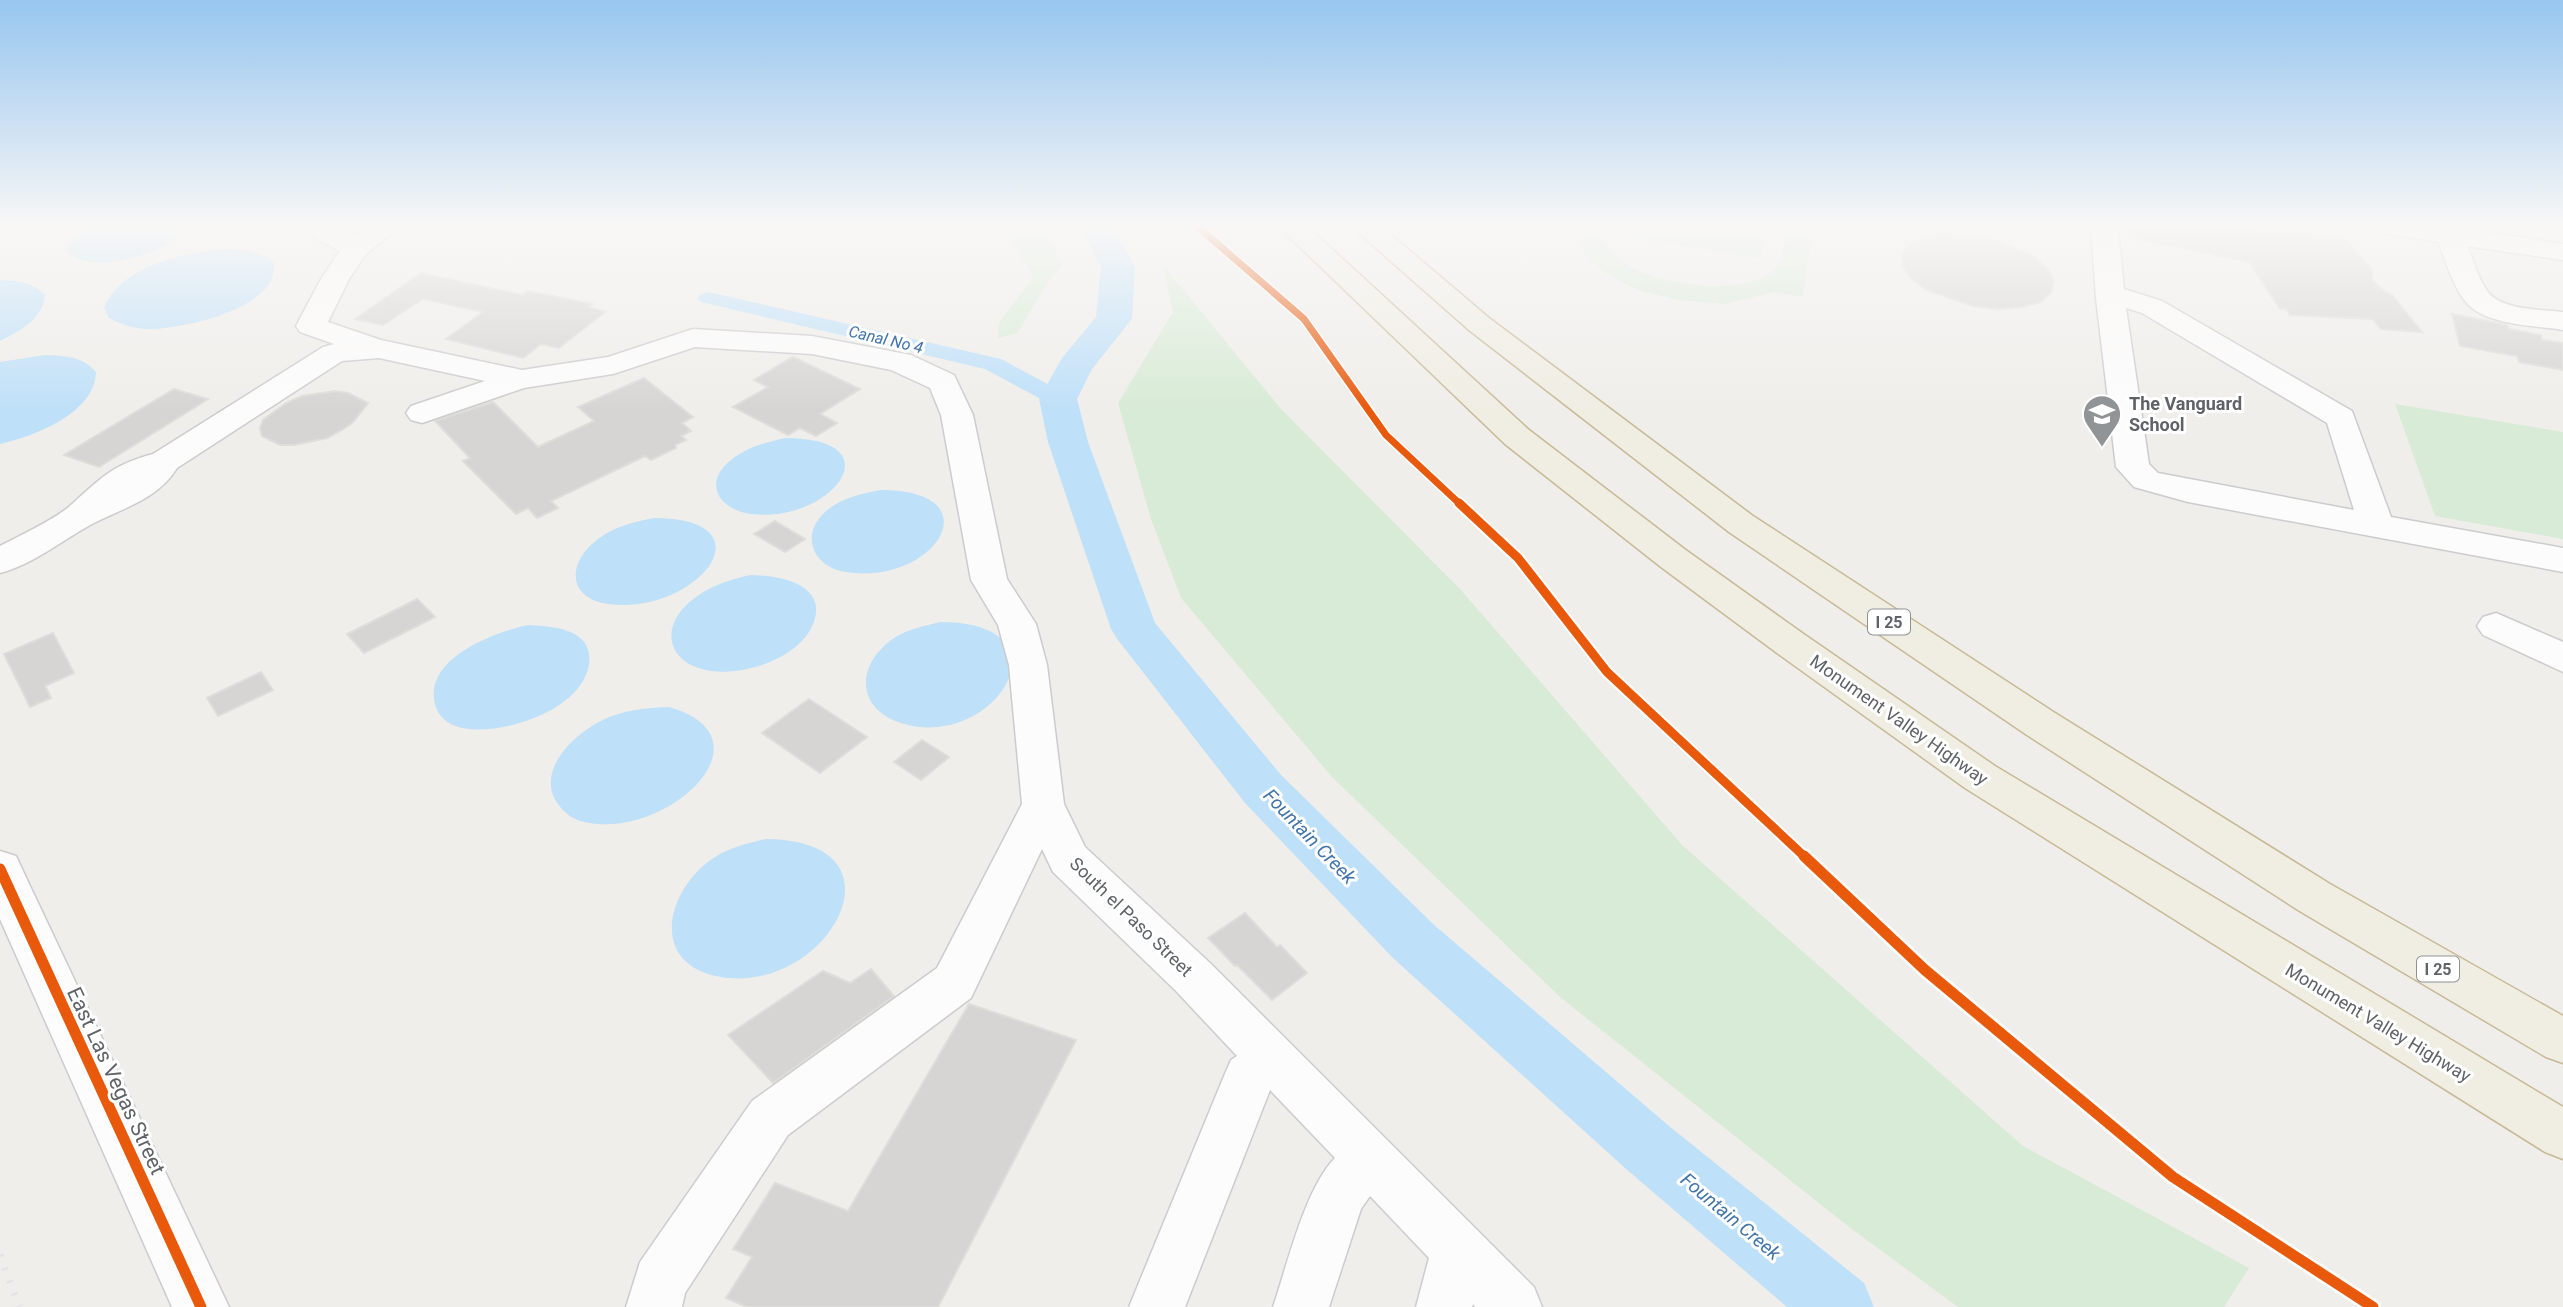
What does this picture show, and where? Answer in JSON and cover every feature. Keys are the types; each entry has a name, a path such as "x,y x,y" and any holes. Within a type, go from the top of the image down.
{"highway":[{"name":"Monument Valley Highway","path":"1356,288 1517,438 1674,559 1980,778 2563,1135"},
{"name":"I 25","path":"1436,288 1479,324 1741,524 2041,724 2314,897 2563,1041"},
{"path":"1448,288 1479,324"},
{"path":"2314,897 2563,1030"}],"street":[{"path":"330,288 311,326 379,349 522,379"},
{"path":"2109,288 2133,467 2146,480 2165,487 2563,560"},
{"path":"2472,288 2477,298 2499,310 2563,321"},
{"path":"2110,298 2126,298 2152,307 2342,418 2377,526"},
{"name":"South el Paso Street","path":"522,379 613,365 693,338 812,345 900,362 943,382 957,415 989,580 1017,624 1028,665 1043,804 1069,859 1193,977 1514,1307"},
{"path":"0,561 83,514 112,503 160,471 165,461 334,353 379,349"},
{"path":"422,413 522,379"},
{"path":"2496,626 2563,658"},
{"path":"654,1307 660,1282 770,1118 954,983 1043,804"},
{"name":"East Las Vegas Street","path":"0,869 201,1307"},
{"path":"1157,1307 1249,1076 1273,1060"},
{"path":"1301,1307 1336,1202 1344,1186 1370,1159"},
{"path":"1444,1307 1459,1250"}],"green space":[{"path":"1025,288 1045,288 1017,333 998,338 999,323"},
{"path":"1168,288 1182,288 1281,409 1460,589 1682,845 2023,1146 2249,1268 2224,1307 1958,1307 1849,1227 1560,997 1332,777 1181,598 1151,519 1118,403 1173,312"},
{"path":"1633,288 1804,288 1803,297 1774,292 1725,304 1679,300"},
{"path":"2395,404 2563,432 2563,539 2435,516"}],"water":[{"path":"0,288 35,288 45,295 35,317 0,341"},
{"path":"117,288 265,288 245,304 224,314 180,326 145,329 109,318 104,307"},
{"path":"45,355 79,360 91,367 96,372 93,387 86,399 61,420 30,435 0,444 0,362"},
{"path":"786,438 820,442 839,452 845,465 840,480 826,495 806,506 780,514 751,514 730,507 723,501 718,494 717,478 731,460 750,448"},
{"path":"880,490 915,494 936,505 944,520 940,536 926,552 905,565 878,572 846,572 819,559 814,551 812,533 822,515 842,501"},
{"path":"655,518 691,522 710,534 716,549 709,566 693,582 669,596 640,604 608,604 586,596 576,581 578,563 584,553 599,538 613,530"},
{"path":"750,575 790,581 811,594 816,604 815,617 805,638 768,663 727,672 699,669 681,658 672,642 674,624 687,605 712,588"},
{"path":"940,622 981,628 1004,642 1012,662 1006,684 990,704 965,720 935,727 901,723 886,716 875,707 868,696 866,684 873,660 882,648 899,635"},
{"path":"528,625 570,632 585,643 589,652 589,664 584,679 575,692 537,717 504,727 469,729 454,725 442,717 435,704 434,688 440,673 451,661 481,641"},
{"path":"669,707 700,722 713,741 711,762 698,783 675,802 647,816 616,824 584,822 563,810 552,793 551,782 557,760 573,741 592,726 610,717 639,709"},
{"path":"766,839 811,846 836,864 845,888 839,915 821,942 794,963 760,976 721,977 698,970 683,958 674,943 672,926 675,908 683,890 696,873 718,855 738,846"}],"building":[{"path":"399,288 491,288 523,295 528,291 592,304 588,307 605,312 559,348 541,344 523,358 446,339 483,312 423,299 383,325 355,319"},
{"path":"1924,288 2052,288 2051,293 2040,302 1998,309 1973,306"},
{"path":"2266,288 2381,288 2392,295 2422,332 2381,329 2373,319 2290,315 2286,309 2280,309"},
{"path":"2452,314 2507,325 2509,329 2541,335 2542,340 2563,343 2563,370 2519,362 2517,356 2460,346"},
{"path":"793,357 860,389 820,414 837,423 816,436 800,428 788,435 733,407 768,387 754,380"},
{"path":"644,378 693,417 682,423 691,431 681,436 686,440 651,460 645,456 551,501 558,508 537,518 528,508 516,514 463,461 470,458 435,421 493,402 538,447 594,421 578,407"},
{"path":"174,389 208,399 99,467 64,455"},
{"path":"335,391 348,393 368,403 353,422 342,430 327,438 294,445 280,445 262,436 260,428 263,420 286,403 302,396"},
{"path":"775,521 805,539 785,552 754,534"},
{"path":"417,599 435,617 364,653 347,634"},
{"path":"53,633 74,673 45,686 51,698 30,707 4,654"},
{"path":"261,672 273,690 218,716 207,698"},
{"path":"809,699 867,737 820,773 762,733"},
{"path":"922,740 949,757 921,780 894,762"},
{"path":"1245,913 1277,947 1280,945 1307,973 1272,1000 1208,938"},
{"path":"871,969 894,996 773,1083 728,1035 823,971 850,983"},
{"path":"969,1004 1076,1040 938,1307 747,1307 726,1298 752,1257 733,1249 775,1183 848,1211"}],"waterway":[{"name":"Fountain Creek","path":"1116,288 1114,319 1075,366 1058,399 1068,442 1134,629 1263,789 1413,941 1647,1147 1840,1307"},
{"name":"Canal No 4","path":"708,298 993,364 1058,399"}],"railway":[{"path":"0,1255 19,1307"}],"cycle path":[{"path":"1268,288 1304,319 1386,435 1518,558 1607,672 1925,970 2173,1177 2373,1307"},
{"path":"0,869 201,1307"}],"place":[{"name":"The Vanguard School","path":"2102,448"}]}
